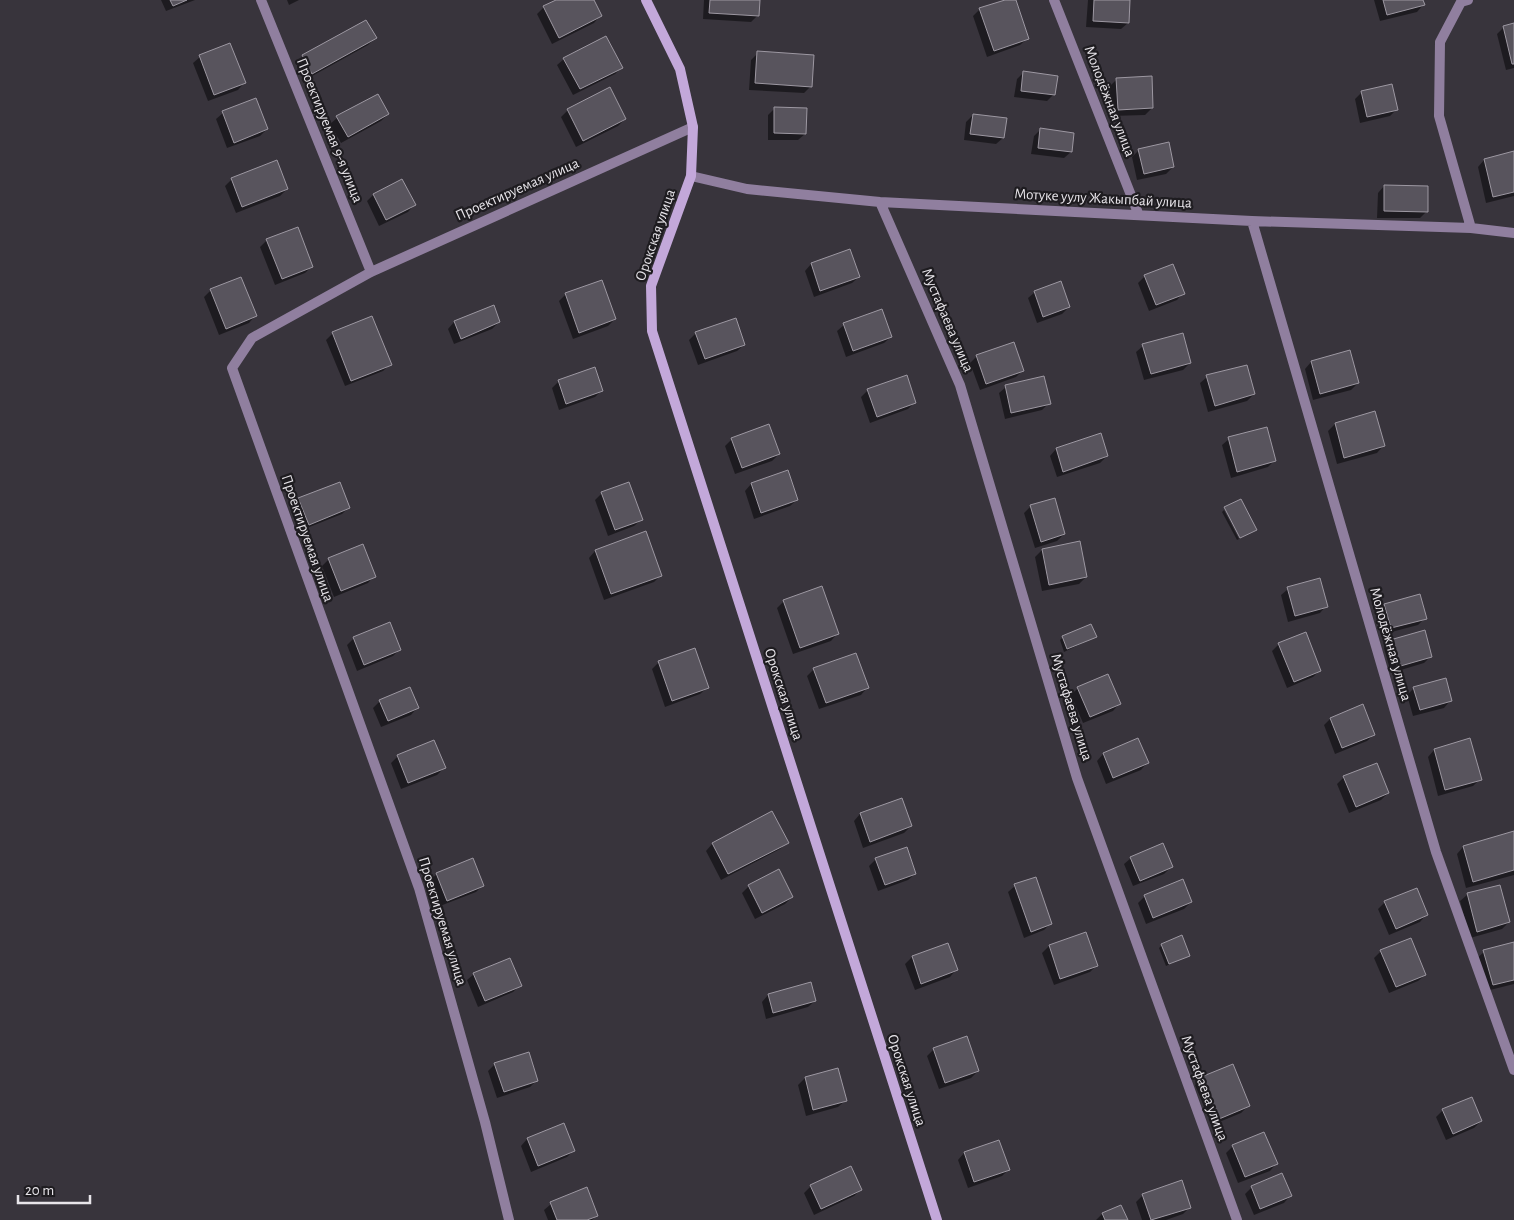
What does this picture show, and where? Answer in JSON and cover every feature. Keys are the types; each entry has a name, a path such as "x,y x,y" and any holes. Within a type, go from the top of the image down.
{"street":[{"name":"Проектируемая 9-я улица","path":"261,0 370,272"},
{"name":"Орокская улица","path":"646,0 680,70 693,127 691,176 652,286 652,331 937,1220"},
{"name":"Молодёжная улица","path":"1054,0 1138,213"},
{"path":"1468,0 1461,2 1440,42 1439,116 1471,228"},
{"name":"Проектируемая улица","path":"509,1220 485,1122 419,888 232,368 252,338 370,272 693,127"},
{"name":"Мотуке уулу Жакыпбай улица","path":"691,176 747,189 880,202 1138,213 1252,221 1471,228 1514,233"},
{"name":"Мустафаева улица","path":"880,202 960,385 1077,778 1237,1220"},
{"name":"Молодёжная улица","path":"1252,221 1436,852 1514,1070"}],"building":[{"path":"170,0 187,0 173,6"},
{"path":"556,0 594,0 602,16 559,38 543,6"},
{"path":"710,0 760,0 759,16 709,13"},
{"path":"1005,0 1016,0 1029,39 994,51 979,8"},
{"path":"1094,0 1130,0 1129,23 1093,21"},
{"path":"1383,0 1423,0 1425,5 1387,15"},
{"path":"366,20 377,38 312,74 302,55"},
{"path":"1514,23 1514,64 1512,64 1503,26"},
{"path":"606,36 623,68 580,89 563,58"},
{"path":"230,43 246,83 214,95 199,55"},
{"path":"757,51 814,55 812,87 755,83"},
{"path":"1023,71 1058,76 1055,95 1021,91"},
{"path":"1152,76 1153,108 1118,110 1116,78"},
{"path":"1392,84 1398,110 1367,117 1361,91"},
{"path":"610,87 626,119 583,141 567,109"},
{"path":"378,94 389,114 348,137 336,116"},
{"path":"256,98 268,129 234,143 222,111"},
{"path":"774,107 807,108 806,134 774,133"},
{"path":"973,114 1007,118 1004,138 970,134"},
{"path":"1040,128 1074,133 1072,152 1038,148"},
{"path":"1169,142 1174,167 1144,174 1138,149"},
{"path":"1514,151 1514,192 1493,197 1484,159"},
{"path":"277,160 288,189 242,207 231,178"},
{"path":"402,179 416,205 386,220 373,194"},
{"path":"1384,185 1428,186 1428,212 1384,211"},
{"path":"298,227 313,267 282,279 266,239"},
{"path":"850,249 860,277 820,291 811,263"},
{"path":"1173,264 1185,294 1156,305 1144,275"},
{"path":"241,277 257,316 226,329 210,289"},
{"path":"602,280 616,319 579,333 565,293"},
{"path":"1061,281 1070,307 1043,317 1034,291"},
{"path":"494,305 500,322 461,339 454,321"},
{"path":"882,309 892,337 853,351 843,323"},
{"path":"372,316 392,365 351,381 332,332"},
{"path":"736,318 745,345 705,359 695,332"},
{"path":"1183,333 1191,363 1151,374 1142,344"},
{"path":"1014,342 1024,371 986,384 976,355"},
{"path":"1350,350 1359,383 1320,394 1311,361"},
{"path":"1247,365 1255,394 1215,406 1206,375"},
{"path":"595,367 603,391 566,404 558,380"},
{"path":"907,375 916,403 877,417 867,389"},
{"path":"1044,376 1051,404 1011,413 1005,385"},
{"path":"1375,411 1385,446 1344,458 1335,423"},
{"path":"769,424 780,454 742,468 731,438"},
{"path":"1267,427 1276,461 1237,472 1228,437"},
{"path":"1101,433 1108,456 1063,472 1056,448"},
{"path":"788,470 798,500 761,513 751,483"},
{"path":"340,482 350,508 309,525 298,498"},
{"path":"629,482 643,520 615,530 601,492"},
{"path":"1055,498 1065,534 1041,542 1030,505"},
{"path":"1241,499 1257,530 1240,538 1224,507"},
{"path":"646,531 662,576 611,594 595,550"},
{"path":"1080,541 1087,577 1049,585 1042,549"},
{"path":"363,544 376,577 341,591 328,558"},
{"path":"1320,578 1328,607 1295,616 1287,587"},
{"path":"822,586 839,634 800,648 783,600"},
{"path":"1420,594 1427,619 1391,628 1384,604"},
{"path":"390,622 401,650 364,665 353,637"},
{"path":"1091,624 1097,637 1067,649 1062,636"},
{"path":"1425,630 1432,657 1397,667 1390,640"},
{"path":"1306,632 1321,671 1294,682 1278,643"},
{"path":"695,648 709,688 672,701 658,661"},
{"path":"856,653 869,688 826,703 813,668"},
{"path":"1108,674 1121,704 1090,717 1077,687"},
{"path":"1446,678 1452,701 1420,710 1413,687"},
{"path":"410,687 419,708 388,721 379,700"},
{"path":"1363,704 1375,735 1342,748 1330,718"},
{"path":"1138,738 1149,763 1113,778 1103,753"},
{"path":"1470,738 1482,780 1445,790 1434,749"},
{"path":"434,740 446,768 408,783 397,755"},
{"path":"1377,763 1389,793 1356,807 1343,776"},
{"path":"902,798 912,826 870,842 860,813"},
{"path":"772,811 789,843 728,874 712,843"},
{"path":"1514,831 1514,870 1473,882 1463,846"},
{"path":"1163,843 1173,867 1140,881 1130,857"},
{"path":"907,847 916,874 885,885 875,858"},
{"path":"473,858 484,886 447,901 436,873"},
{"path":"779,869 793,897 762,913 748,885"},
{"path":"1036,877 1052,924 1031,932 1014,884"},
{"path":"1183,879 1192,902 1153,918 1144,895"},
{"path":"1500,885 1510,922 1477,932 1467,893"},
{"path":"1417,888 1428,915 1396,929 1384,901"},
{"path":"1086,932 1098,966 1060,979 1049,945"},
{"path":"1182,935 1190,956 1169,964 1161,944"},
{"path":"1411,938 1426,975 1396,987 1380,950"},
{"path":"1514,942 1514,980 1493,985 1483,950"},
{"path":"948,943 958,970 921,984 912,956"},
{"path":"510,958 522,986 485,1001 473,973"},
{"path":"811,982 816,1001 773,1013 768,994"},
{"path":"967,1036 979,1071 945,1083 933,1048"},
{"path":"529,1052 538,1081 504,1092 494,1063"},
{"path":"1233,1064 1250,1106 1219,1119 1201,1077"},
{"path":"838,1068 847,1101 813,1110 805,1077"},
{"path":"1472,1097 1482,1121 1453,1134 1442,1109"},
{"path":"564,1123 575,1151 538,1166 527,1138"},
{"path":"1264,1132 1278,1164 1245,1177 1232,1145"},
{"path":"999,1140 1010,1170 974,1182 964,1152"},
{"path":"851,1166 862,1190 821,1209 810,1185"},
{"path":"1282,1173 1292,1196 1260,1209 1251,1186"},
{"path":"1182,1180 1191,1208 1151,1220 1142,1194"},
{"path":"587,1187 598,1216 587,1220 557,1220 550,1202"},
{"path":"1121,1205 1128,1220 1105,1220 1102,1213"}]}
